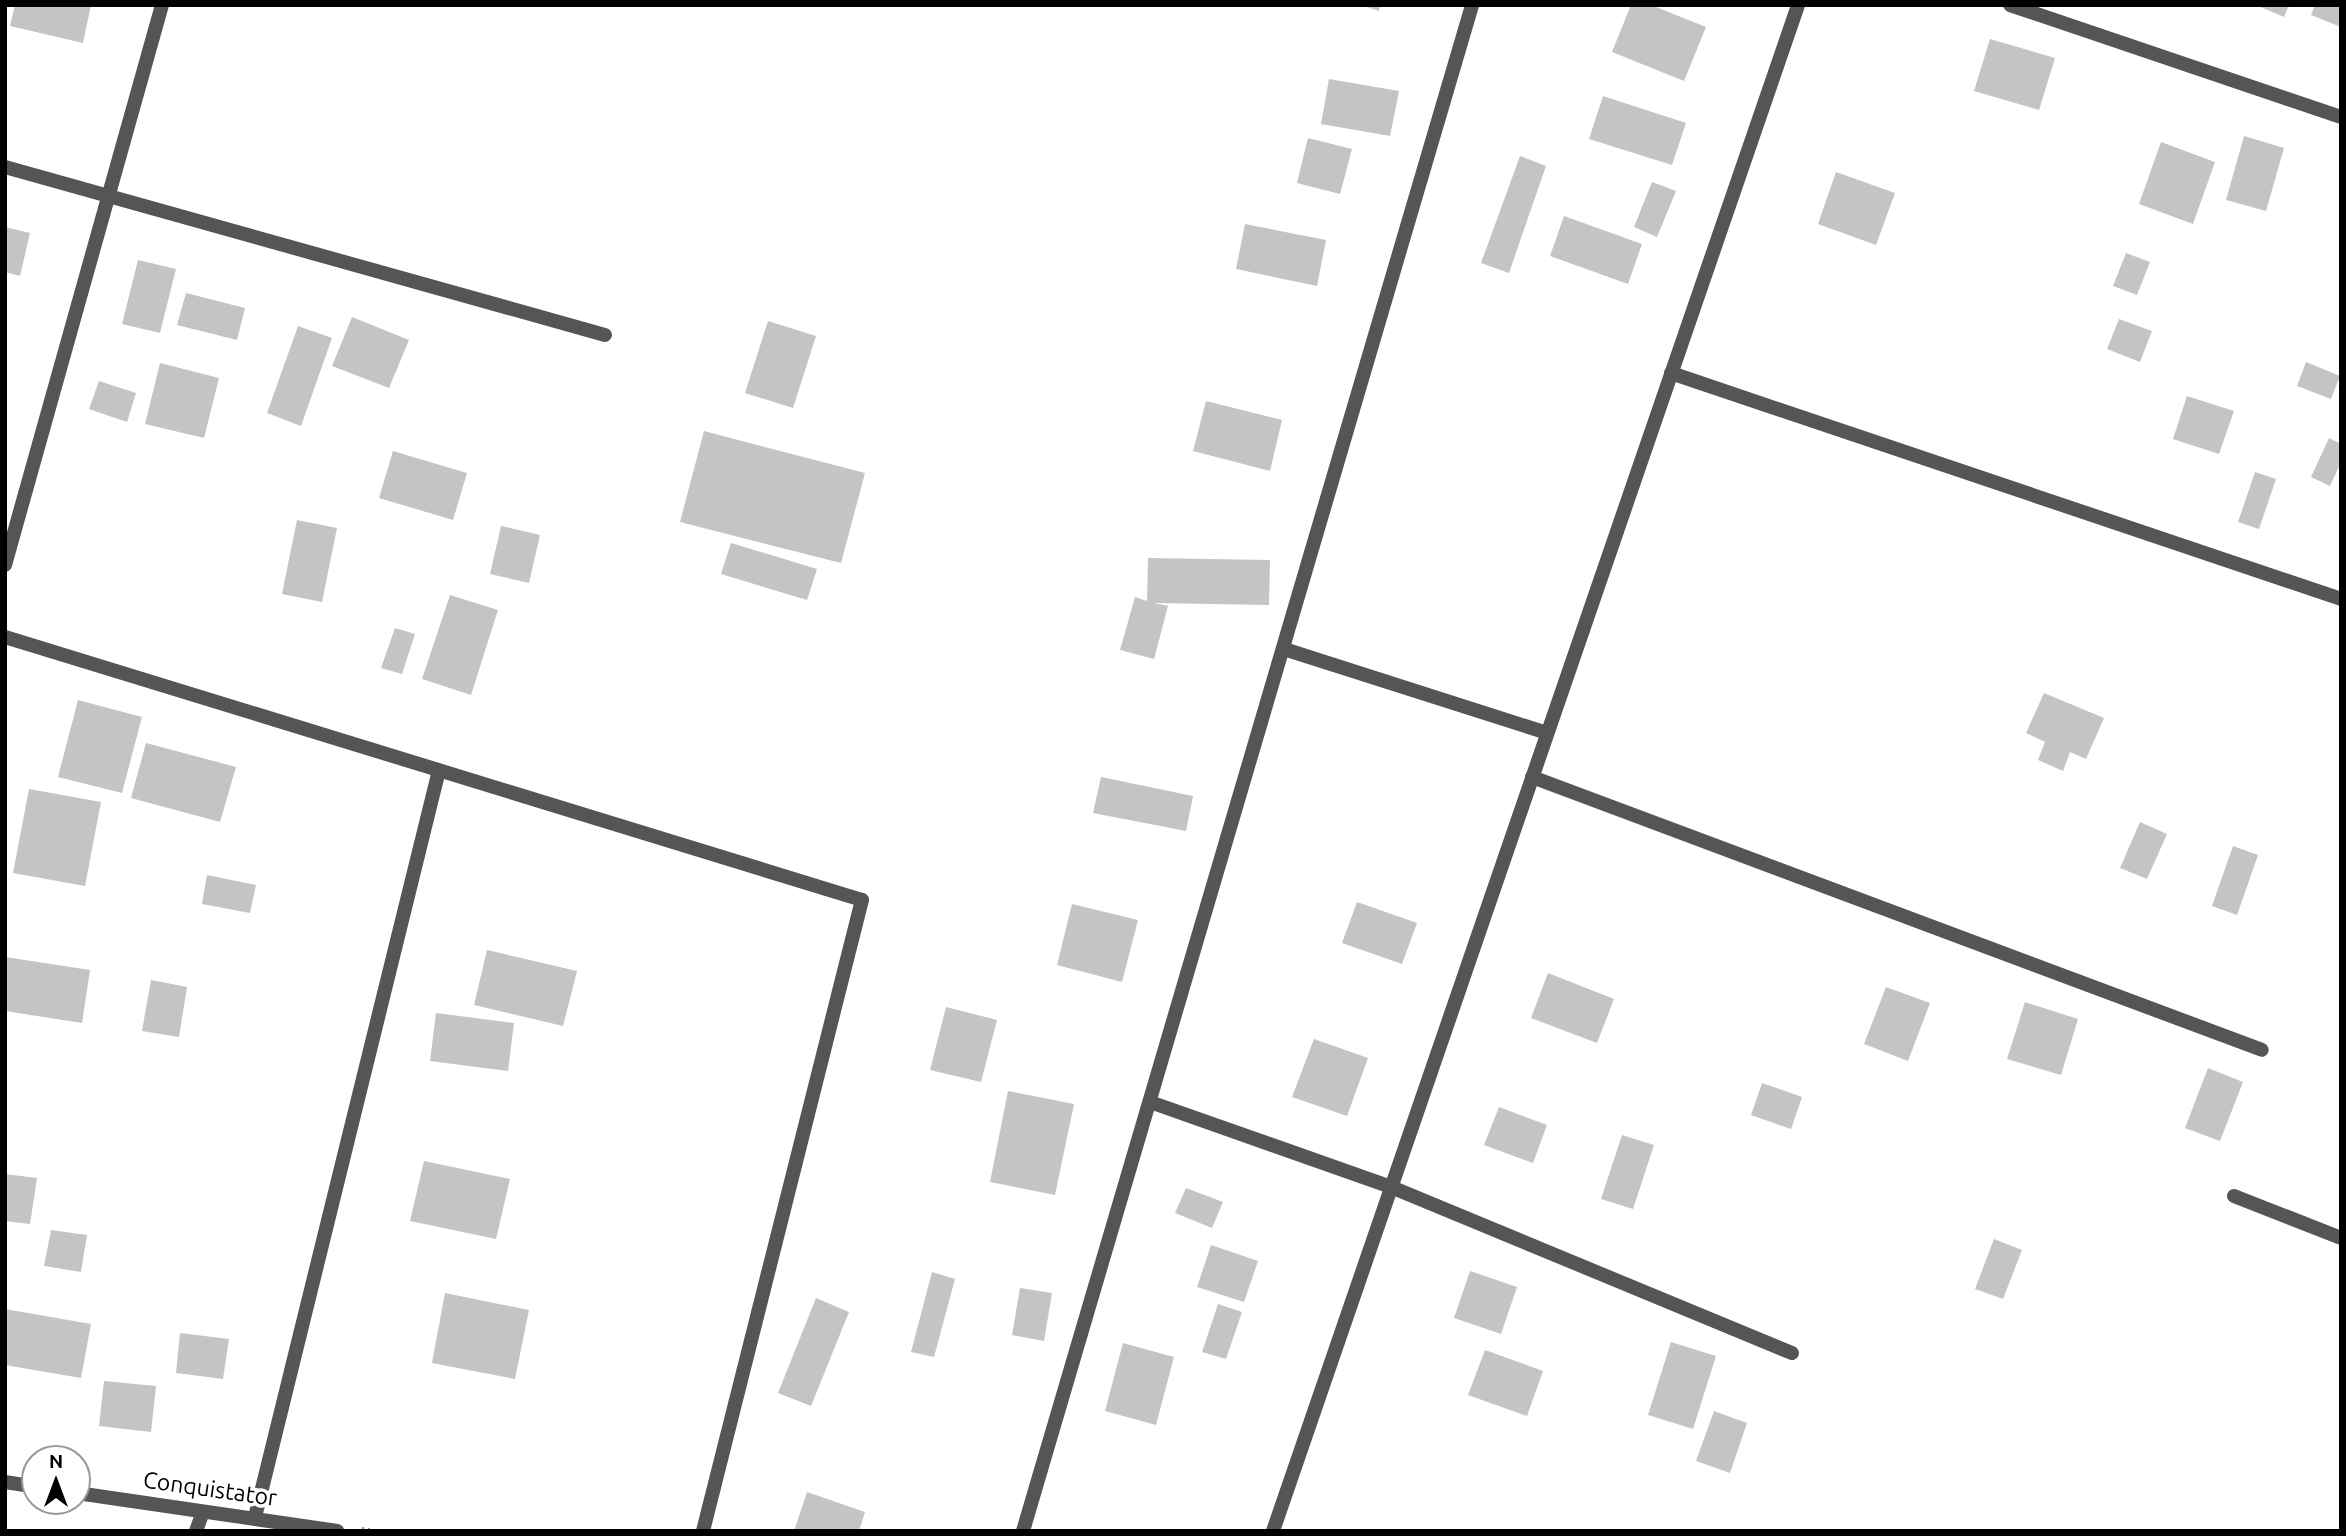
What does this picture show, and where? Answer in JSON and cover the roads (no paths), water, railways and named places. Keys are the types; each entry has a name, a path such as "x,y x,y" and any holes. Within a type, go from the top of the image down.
{"street":[{"path":"5,565 162,5"},
{"path":"1023,1531 1472,5"},
{"path":"1273,1531 1798,5"},
{"path":"2010,5 2341,117"},
{"path":"5,167 605,335"},
{"path":"1671,373 2341,599"},
{"path":"5,636 862,901 703,1531"},
{"path":"1284,649 1547,733"},
{"path":"255,1517 439,770"},
{"path":"1532,777 2262,1049"},
{"path":"1150,1102 1391,1187 1792,1353"},
{"path":"2234,1196 2341,1238"},
{"name":"Conquistator","path":"91,1495 337,1531"},
{"path":"196,1531 203,1512"}]}
